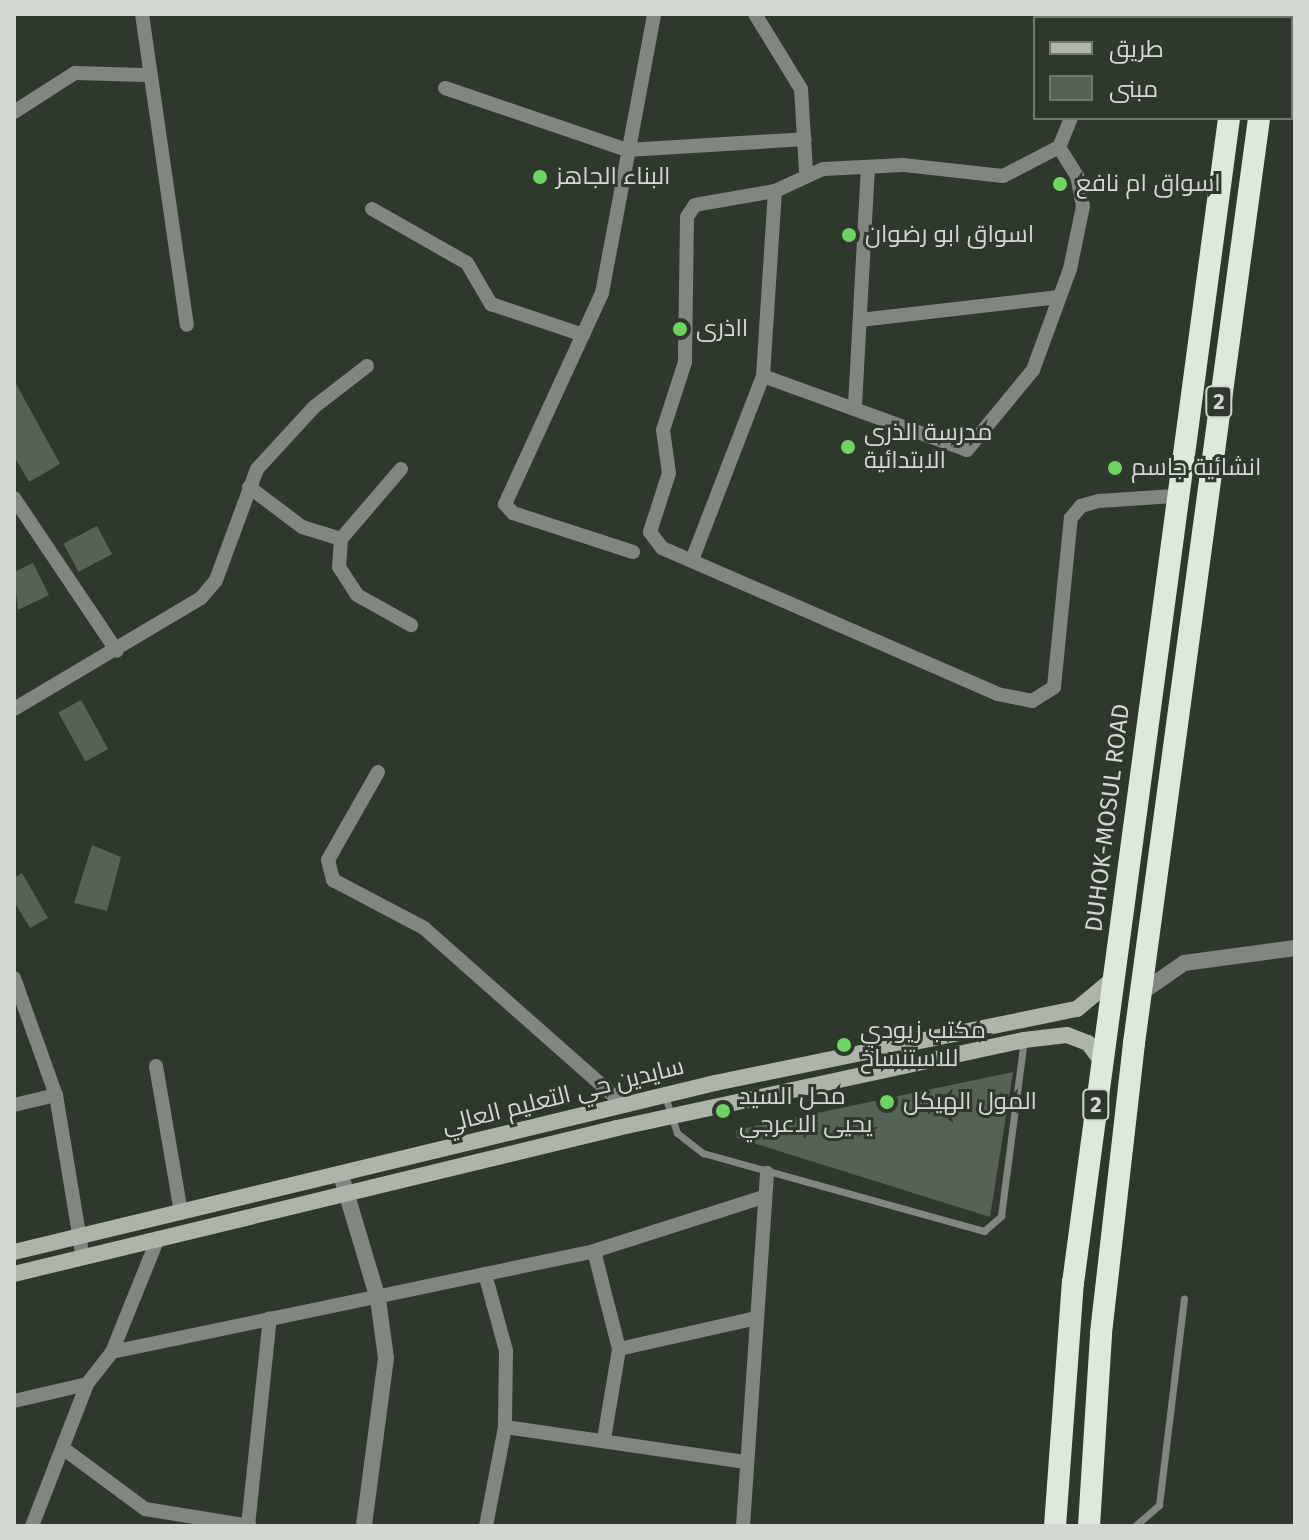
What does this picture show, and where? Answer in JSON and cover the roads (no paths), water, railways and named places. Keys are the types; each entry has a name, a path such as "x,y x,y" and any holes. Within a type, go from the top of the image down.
{"highway":[{"name":"DUHOK-MOSUL ROAD","path":"1055,1519 1101,1060 1174,496 1229,120"},
{"name":"2","path":"1089,1520 1101,1333 1141,993 1259,120"},
{"path":"1055,1519 1089,1520"}],"main road":[{"name":"سايدين حي التعليم العالي","path":"14,1252 665,1096 1077,1009 1114,978"},
{"name":"سايدين حي التعليم العالي","path":"14,1274 158,1238 347,1197 670,1116 1024,1040 1078,1038 1101,1060"}],"street":[{"path":"142,14 145,75 163,134 187,325"},
{"path":"633,552 505,504 583,335 621,216 627,150 654,14"},
{"path":"755,14 801,89 806,171"},
{"path":"14,112 75,73 145,75"},
{"path":"445,88 627,150 805,139"},
{"path":"1070,120 1059,147 1003,176 868,167 806,171 775,191 704,198 687,217 685,362 663,430 669,473 650,532 662,548 997,694 1032,701 1054,687 1071,518 1081,506 1099,501 1174,496"},
{"path":"763,376 855,406 967,450 1033,370 1059,297 1083,206 1077,176 1059,147"},
{"path":"855,406 868,167"},
{"path":"692,560 763,376 775,191"},
{"path":"372,209 467,263 491,304 583,335"},
{"path":"860,320 1059,297"},
{"path":"14,709 188,611 216,580 249,487 269,453 314,407 367,366"},
{"path":"401,469 341,539 345,582 411,625"},
{"path":"249,487 302,527 341,539"},
{"path":"14,498 117,651"},
{"path":"378,772 328,860 333,880 424,928 625,1106"},
{"path":"1141,993 1184,963 1295,948"},
{"path":"14,978 56,1095 83,1258"},
{"path":"156,1066 181,1213"},
{"path":"14,1105 56,1095"},
{"path":"743,1526 760,1198 767,1173"},
{"path":"341,1175 378,1299 386,1377 364,1526"},
{"path":"112,1352 270,1318 378,1299 594,1251 760,1198"},
{"path":"32,1526 87,1384 112,1352 158,1238"},
{"path":"594,1251 619,1349 604,1439"},
{"path":"485,1274 506,1351 505,1427 486,1526"},
{"path":"64,1449 145,1509 249,1526 270,1318"},
{"path":"619,1349 752,1319"},
{"path":"14,1401 87,1384"},
{"path":"505,1427 604,1439 744,1462"}],"lane":[{"path":"665,1096 670,1116 687,1145 767,1173 984,1231 1001,1216 1024,1040"},
{"path":"1135,1526 1159,1505 1184,1299"}],"place":[{"name":"البناء الجاهز","path":"540,177"},
{"name":"اسواق ام نافع","path":"1060,184"},
{"name":"اسواق ابو رضوان","path":"849,235"},
{"name":"ااذرى","path":"680,329"},
{"name":"مدرسة الذرى الابتدائية","path":"848,447"},
{"name":"انشائية جاسم","path":"1115,468"},
{"name":"مكتب زيودي للاستنساخ","path":"844,1045"},
{"name":"المول الهيكل","path":"887,1102"},
{"name":"محل السيد يحيى الاعرجي","path":"723,1111"}]}
